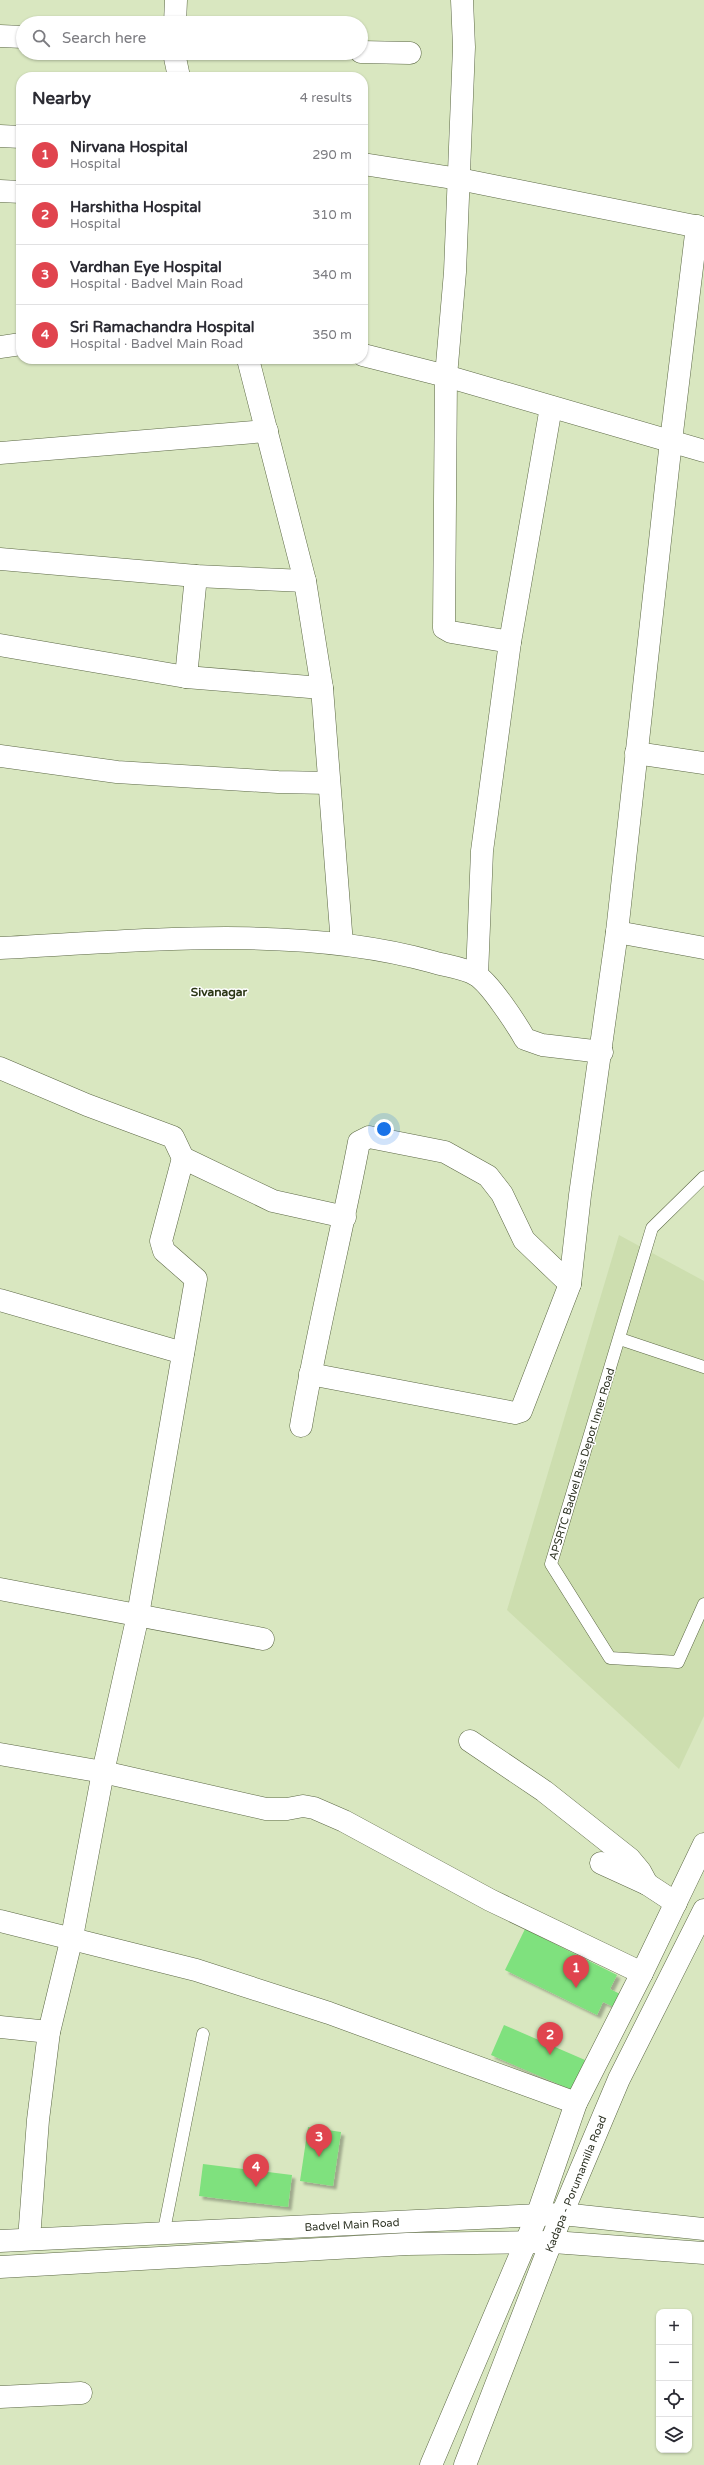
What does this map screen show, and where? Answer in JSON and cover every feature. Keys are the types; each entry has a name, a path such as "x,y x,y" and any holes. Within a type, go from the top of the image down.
{"street":[{"path":"175,16 176,0"},
{"path":"462,0 464,47 459,179 455,272 446,376 444,628 451,632 510,642"},
{"path":"0,36 16,37"},
{"path":"368,52 410,53"},
{"path":"175,60 178,72"},
{"path":"0,136 16,137"},
{"path":"310,1374 515,1413 521,1411 570,1284 580,1195 602,1052 617,932 671,441 700,227 459,179 368,165"},
{"path":"0,192 16,192"},
{"path":"0,347 16,345"},
{"path":"368,356 446,376 704,451"},
{"path":"249,364 305,581 322,688 342,944"},
{"path":"477,975 482,851 510,642 551,407"},
{"path":"0,453 267,431"},
{"path":"0,559 196,576 305,581"},
{"path":"186,678 196,576"},
{"path":"0,645 186,678 322,688"},
{"path":"636,753 704,763"},
{"path":"0,756 117,772 278,782 330,783"},
{"path":"617,932 704,948"},
{"path":"0,948 248,939 342,944 398,952 477,975 512,1016 526,1040 542,1045 602,1052"},
{"path":"0,1068 87,1105 173,1137 183,1158 273,1201 345,1217"},
{"path":"301,1426 310,1374 345,1217 359,1142 369,1137 444,1152 488,1176 502,1194 524,1240 570,1284"},
{"path":"29,2239 38,2120 49,2032 72,1937 102,1772 138,1615 196,1279 191,1272 164,1251 161,1241 183,1158"},
{"path":"0,1300 183,1353"},
{"path":"0,1589 262,1639"},
{"path":"470,1741 544,1791 630,1860 640,1871 647,1884"},
{"path":"0,1754 102,1772 266,1809 287,1809 302,1806 314,1808 344,1821 490,1900 642,1974"},
{"path":"432,2465 524,2243 537,2216 576,2103 642,1974 704,1844"},
{"path":"601,1863 647,1884 676,1903"},
{"name":"Kadapa - Porumamilla Road","path":"465,2465 553,2242 562,2214 619,2079 704,1910"},
{"path":"0,1921 72,1937 204,1972 329,2014 576,2103"},
{"path":"0,2028 49,2032"},
{"name":"Badvel Main Road","path":"0,2241 163,2235 562,2214 704,2228"},
{"name":"Badvel Main Road","path":"0,2267 407,2244 553,2242 704,2253"},
{"path":"0,2397 81,2393"}],"lane":[{"name":"APSRTC Badvel Bus Depot Inner Road","path":"704,1177 652,1228 620,1339 551,1564 610,1658 678,1662 704,1604"},
{"path":"620,1339 704,1367"},
{"path":"163,2235 202,2034"}],"shaded area":[{"path":"619,1235 704,1281 704,1716 679,1769 507,1610"}],"building":[{"path":"525,1929 617,1975 610,1989 620,1994 614,2007 603,2002 597,2015 505,1970"},
{"path":"504,2025 585,2060 572,2090 491,2055"},
{"path":"308,2127 341,2132 333,2186 300,2181"},
{"path":"203,2164 292,2175 288,2207 199,2196"}],"place":[{"name":"Nirvana Hospital","path":"576,1988"},
{"name":"Harshitha Hospital","path":"550,2055"},
{"name":"Vardhan Eye Hospital","path":"319,2157"},
{"name":"Sri Ramachandra Hospital","path":"256,2187"}],"district":[{"name":"Sivanagar","path":"219,992"}]}
